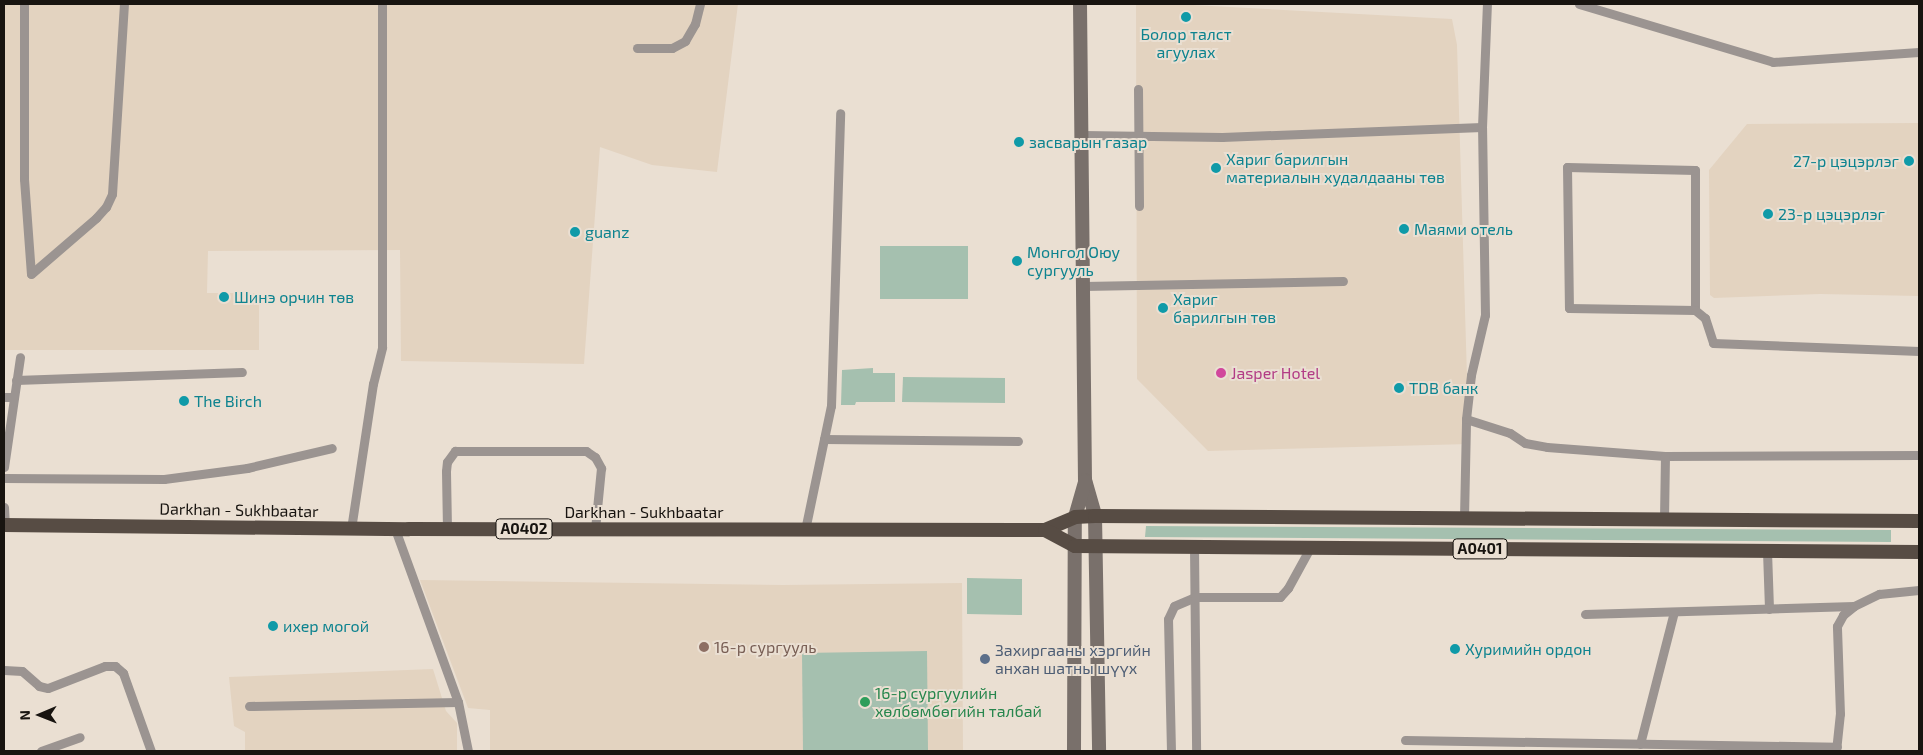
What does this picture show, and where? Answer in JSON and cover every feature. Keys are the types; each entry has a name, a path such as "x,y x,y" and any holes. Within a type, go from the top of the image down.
{"highway":[{"name":"A0401","path":"1045,530 1075,517 1096,516 1919,520"},
{"name":"Darkhan - Sukhbaatar","path":"4,525 351,529 1045,530"},
{"name":"A0401","path":"1045,530 1074,546 1096,547 1919,552"}],"main road":[{"path":"1074,751 1075,517 1085,480 1083,135 1080,4"},
{"path":"1085,480 1096,516 1099,751"}],"lane":[{"path":"24,4 24,179 31,274 96,218 106,207 112,194 124,4"},
{"path":"351,529 373,384 382,347 382,4"},
{"path":"637,48 672,48 686,41 695,24 700,4"},
{"path":"1464,518 1466,419 1471,375 1486,316 1482,127 1487,4"},
{"path":"1579,4 1773,62 1919,52"},
{"path":"1138,89 1139,206"},
{"path":"805,530 831,406 840,112"},
{"path":"1083,135 1222,137 1482,127"},
{"path":"1696,310 1695,170 1567,167 1569,308 1696,310 1705,318 1713,343 1919,351"},
{"path":"1084,286 1343,281"},
{"path":"4,468 20,357"},
{"path":"16,380 242,372"},
{"path":"4,397 14,397"},
{"path":"1466,419 1510,433 1525,443 1547,447 1665,456 1919,455"},
{"path":"824,439 1018,441"},
{"path":"4,478 164,479 246,468 332,448"},
{"path":"447,529 447,462 456,451 586,451 595,457 601,468 595,529"},
{"path":"1664,519 1665,456"},
{"path":"4,507 4,525"},
{"path":"395,529 458,702 468,751"},
{"path":"1194,548 1196,751"},
{"path":"1171,751 1168,619 1174,606 1195,597 1280,598 1288,588 1310,548"},
{"path":"1767,551 1769,609"},
{"path":"1405,740 1836,749 1840,714 1837,626 1843,615 1854,606 1879,594 1919,590"},
{"path":"1585,614 1854,606"},
{"path":"1640,744 1674,612"},
{"path":"4,670 22,671 39,686 48,688 105,666 115,666 123,673 152,751"},
{"path":"249,706 458,702"},
{"path":"41,751 80,737"}],"shaded area":[{"path":"4,4 738,4 717,172 652,165 600,147 584,364 401,361 400,250 208,251 207,293 259,293 259,350 4,350"},
{"path":"1136,4 1174,4 1452,19 1457,45 1469,444 1208,451 1137,379"},
{"path":"1919,123 1919,296 1820,294 1714,298 1710,295 1709,170 1747,124"},
{"name":"16-р сургууль","path":"420,580 783,585 962,583 963,751 490,751 490,710 468,708"},
{"path":"433,669 446,711 457,723 457,751 245,751 245,732 234,726 229,677"}],"green space":[{"path":"880,246 968,246 968,299 880,299"},
{"path":"873,368 873,373 895,373 895,402 856,402 855,405 841,405 842,370"},
{"path":"903,377 1005,378 1005,403 902,402"},
{"path":"1146,526 1891,530 1891,542 1145,537"},
{"path":"967,578 1022,579 1022,615 967,614"},
{"name":"16-р сургуулийн хөлбөмбөгийн талбай","path":"927,651 928,751 803,751 802,653"}],"place":[{"name":"Болор талст агуулах","path":"1186,17"},
{"name":"засварын газар","path":"1019,142"},
{"name":"27-р цэцэрлэг","path":"1909,161"},
{"name":"Хариг барилгын материалын худалдааны төв","path":"1216,168"},
{"name":"23-р цэцэрлэг","path":"1768,214"},
{"name":"Маями отель","path":"1404,229"},
{"name":"guanz","path":"575,232"},
{"name":"Монгол Оюу сургууль","path":"1017,261"},
{"name":"Шинэ орчин төв","path":"224,297"},
{"name":"Хариг барилгын төв","path":"1163,308"},
{"name":"Jasper Hotel","path":"1221,373"},
{"name":"TDB банк","path":"1399,388"},
{"name":"The Birch","path":"184,401"},
{"name":"ихер могой","path":"273,626"},
{"name":"16-р сургууль","path":"704,647"},
{"name":"Хуримийн ордон","path":"1455,649"},
{"name":"Захиргааны хэргийн анхан шатны шүүх","path":"985,659"},
{"name":"16-р сургуулийн хөлбөмбөгийн талбай","path":"865,702"}]}
